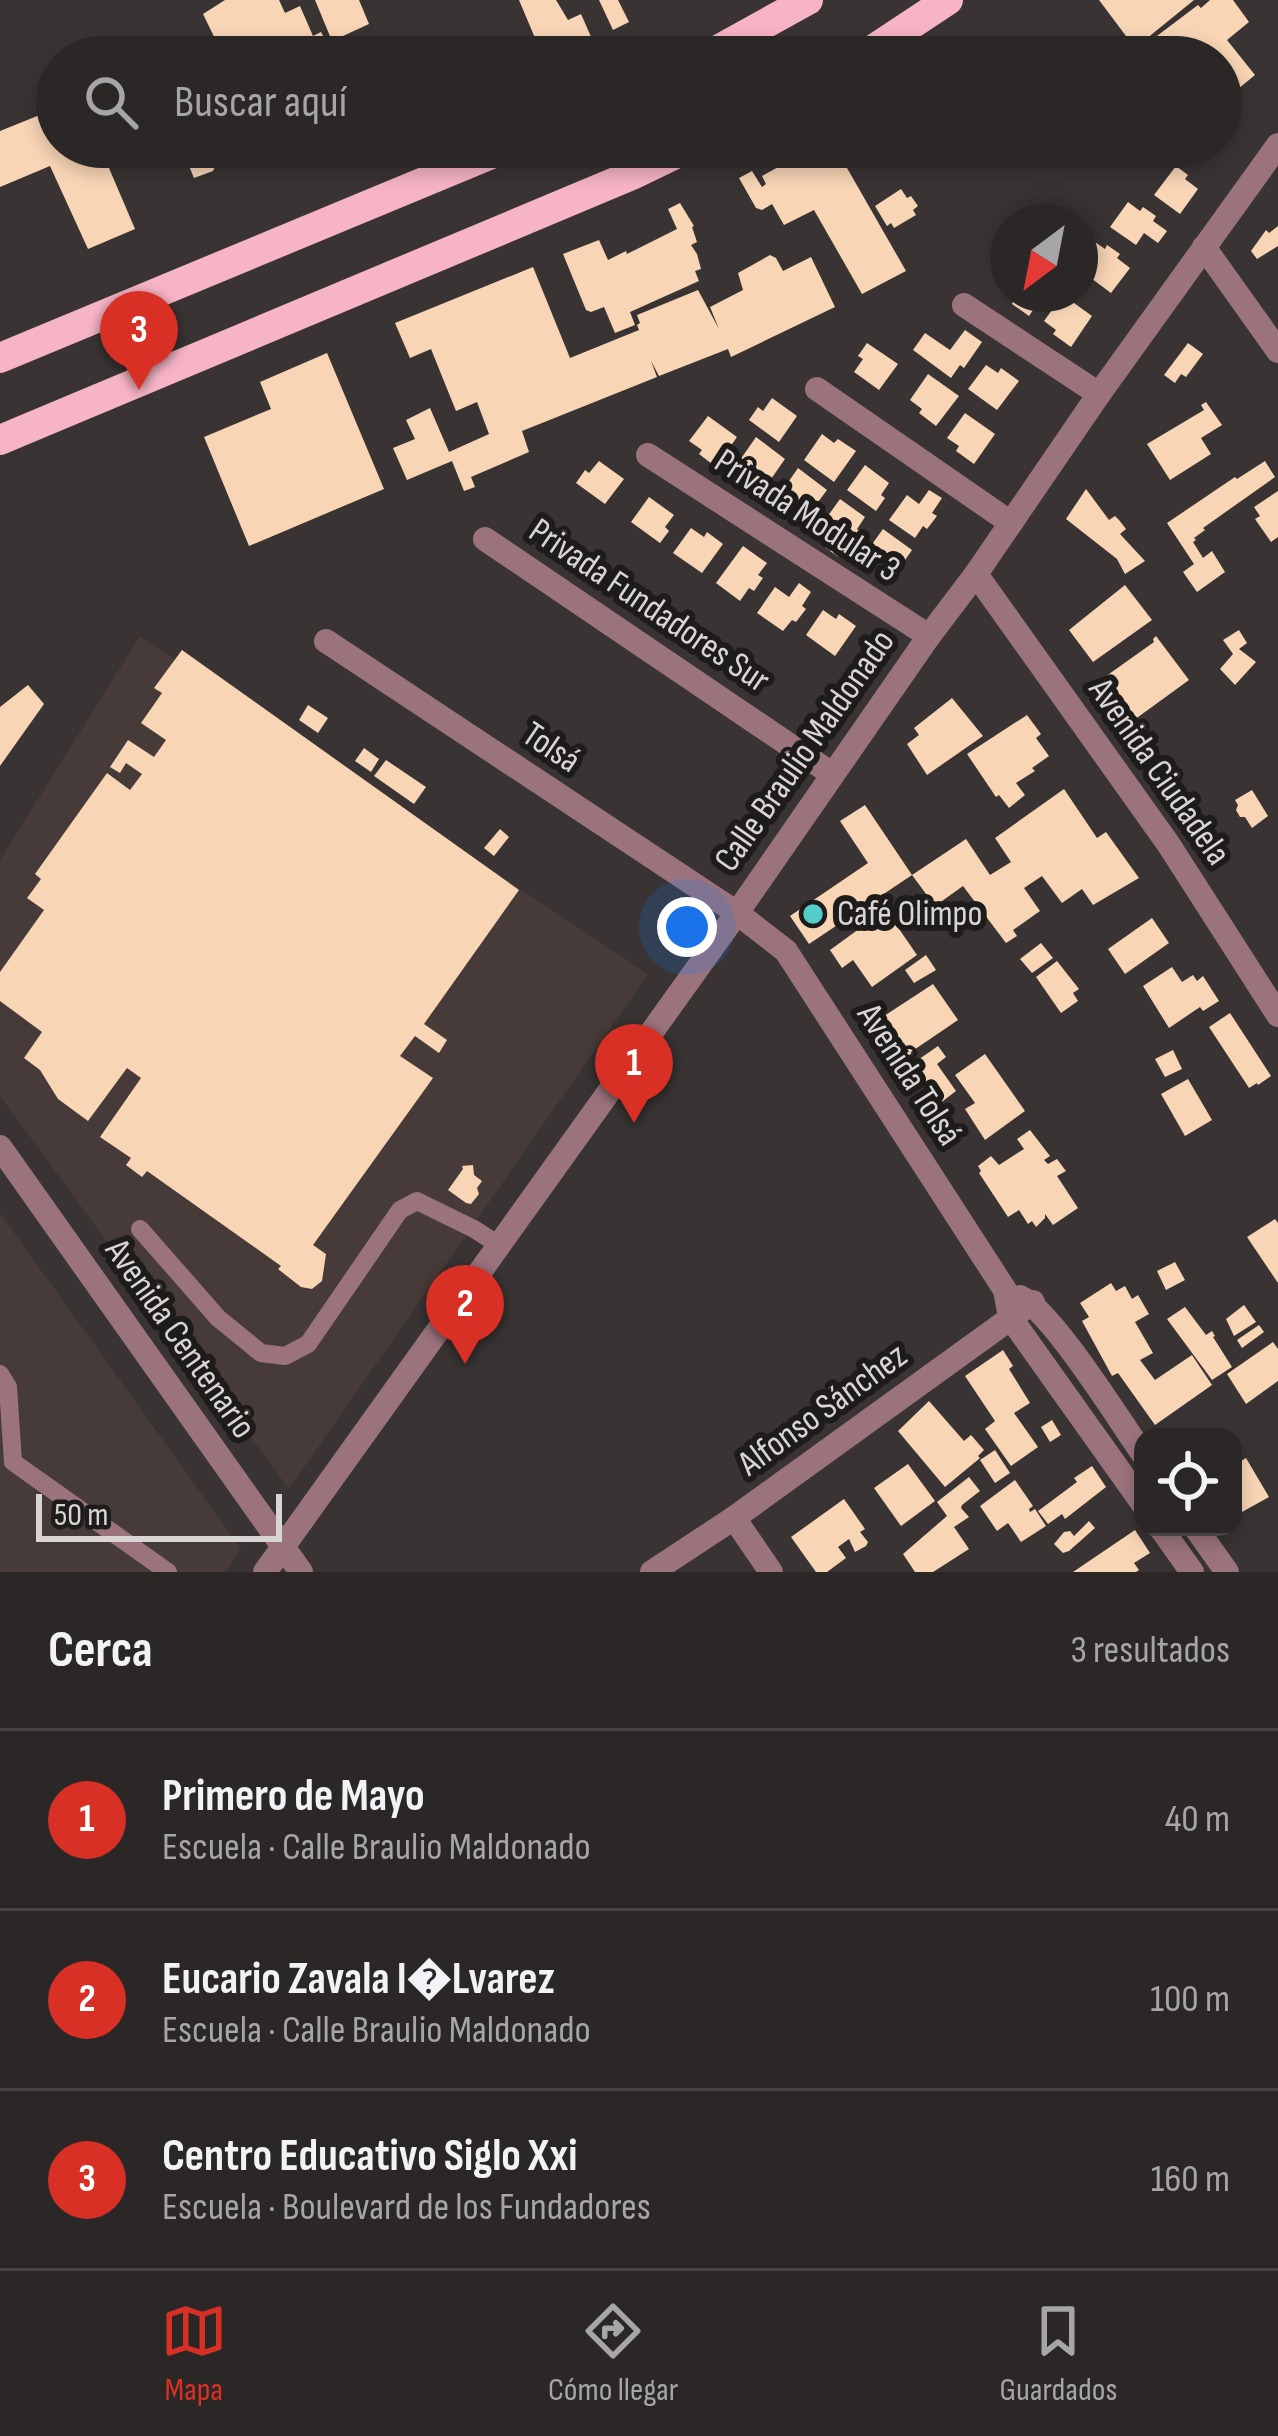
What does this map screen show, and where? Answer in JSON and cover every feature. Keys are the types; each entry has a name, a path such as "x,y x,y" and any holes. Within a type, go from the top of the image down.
{"main road":[{"path":"743,36 808,0"},
{"path":"894,36 948,0"},
{"path":"0,358 457,168"},
{"path":"0,440 647,168"}],"street":[{"name":"Calle Braulio Maldonado","path":"265,1572 1278,145"},
{"path":"1204,247 1278,351"},
{"path":"964,305 1099,394"},
{"path":"817,389 1011,523"},
{"name":"Privada Modular 3","path":"648,455 928,636"},
{"name":"Privada Fundadores Sur","path":"485,539 832,774"},
{"name":"Avenida Ciudadela","path":"976,574 1169,845 1278,1015"},
{"name":"Tolsá","path":"326,640 737,913"},
{"name":"Avenida Tolsá","path":"737,913 786,951 1005,1290 1010,1317 1134,1491"},
{"name":"Avenida Centenario","path":"0,1148 302,1572"},
{"path":"1005,1290 1033,1302 1134,1441"},
{"name":"Alfonso Sánchez","path":"652,1572 1033,1302"},
{"path":"734,1518 771,1572"},
{"path":"1166,1536 1192,1572"},
{"path":"1201,1536 1227,1572"}],"lane":[{"path":"140,1229 218,1318 261,1353 285,1357 308,1344 400,1210 417,1201 499,1245"},
{"path":"0,1374 8,1387 13,1462 0,1481"},
{"path":"13,1462 168,1572"}],"shaded area":[{"path":"140,636 648,974 289,1489 0,1096 0,860"},
{"path":"0,1213 241,1549 226,1572 0,1572"}],"building":[{"path":"225,0 279,0 285,13 300,6 313,36 214,36 203,14"},
{"path":"315,0 359,0 369,24 343,36 330,36"},
{"path":"519,0 556,0 568,20 581,14 591,36 534,36"},
{"path":"599,0 618,0 629,22 613,30"},
{"path":"1099,0 1194,0 1150,36 1126,36"},
{"path":"1210,0 1233,0 1249,22 1232,36 1157,36 1198,5 1201,8"},
{"path":"1242,59 1255,75 1242,86"},
{"path":"36,116 36,168 45,168 0,187 0,131"},
{"path":"51,168 109,168 135,229 88,249"},
{"path":"190,168 214,168 213,171 194,178"},
{"path":"776,168 847,168 906,271 862,294 814,210 784,225 772,204 756,208 739,178 752,171 762,187 766,184 762,176"},
{"path":"1174,168 1188,175 1185,179 1198,189 1180,214 1154,195"},
{"path":"901,189 918,206 913,210 916,215 894,228 891,223 887,226 875,206"},
{"path":"1128,202 1156,216 1153,221 1167,231 1158,243 1144,233 1136,245 1110,227"},
{"path":"680,203 694,226 697,242 691,245 701,269 695,271 699,281 630,312 635,325 615,333 604,307 586,310 563,254 599,240 608,260 627,254 677,229 668,209"},
{"path":"1278,226 1278,246 1257,259 1251,251 1266,230 1269,233"},
{"path":"1098,244 1120,254 1117,258 1130,268 1111,293 1098,283"},
{"path":"770,255 783,271 811,257 835,307 731,357 728,349 659,376 651,361 657,377 522,431 529,452 471,477 475,487 464,491 452,461 407,480 393,448 415,439 406,420 430,408 449,452 489,434 477,402 456,411 431,349 410,358 395,323 533,267 570,358 639,330 637,315 698,290 719,329 710,307 743,290 738,273"},
{"path":"1051,312 1092,316 1071,347 1044,321"},
{"path":"965,330 982,342 951,378 913,350 925,333 950,350"},
{"path":"867,343 898,364 879,390 854,372"},
{"path":"1188,343 1203,354 1186,377 1181,374 1175,383 1164,375"},
{"path":"327,353 384,489 249,546 204,437 271,409 260,382"},
{"path":"986,365 998,373 1001,368 1019,381 997,410 968,389"},
{"path":"928,374 959,396 936,426 910,400"},
{"path":"772,398 797,416 779,442 749,420"},
{"path":"1206,402 1222,425 1201,438 1211,454 1170,480 1147,444 1204,410 1201,405"},
{"path":"965,413 995,434 974,464 947,438"},
{"path":"708,416 737,437 716,467 689,441"},
{"path":"822,434 856,451 834,482 804,460"},
{"path":"756,437 785,459 764,489 738,463"},
{"path":"599,461 624,479 605,504 576,483"},
{"path":"1265,461 1275,477 1194,538 1203,558 1212,551 1225,572 1197,592 1183,572 1194,564 1167,523"},
{"path":"865,465 889,483 876,511 847,490"},
{"path":"798,468 827,490 805,511 780,494"},
{"path":"1086,489 1109,520 1115,516 1119,520 1126,529 1120,534 1145,561 1125,574 1117,559 1066,519"},
{"path":"929,490 942,498 932,513 937,516 915,538 889,520 907,495 919,504"},
{"path":"1278,491 1278,537 1271,542 1255,519 1260,516 1254,507"},
{"path":"649,497 674,515 660,543 631,522"},
{"path":"840,499 865,517 852,545 847,542 837,556 825,547 834,533 822,524"},
{"path":"691,528 723,544 702,573 673,553"},
{"path":"883,529 912,550 890,572 865,554"},
{"path":"743,546 767,563 754,591 749,588 740,601 716,583"},
{"path":"799,583 811,592 796,622 792,620 783,631 757,613 775,587 789,597"},
{"path":"1125,585 1152,620 1093,662 1069,630"},
{"path":"823,610 856,626 835,656 806,635"},
{"path":"1239,630 1247,643 1239,649 1256,662 1235,685 1220,669 1233,654 1223,640"},
{"path":"1156,636 1189,680 1123,725 1095,684"},
{"path":"182,650 519,890 424,1024 447,1040 439,1053 415,1036 400,1056 433,1078 313,1245 326,1254 322,1281 312,1289 301,1287 278,1269 281,1266 147,1171 142,1177 126,1165 131,1158 100,1137 141,1078 127,1068 88,1121 58,1099 40,1070 24,1058 42,1032 0,1001 0,972 44,910 27,898 41,879 35,874 107,773 130,790 142,774 126,763 120,773 110,767 128,740 154,757 166,740 141,723 162,693 154,688"},
{"path":"28,685 44,704 0,766 0,707"},
{"path":"952,698 983,736 927,775 907,744 919,735 914,728"},
{"path":"308,705 328,718 318,733 299,720"},
{"path":"1027,715 1049,756 1016,783 1025,795 1009,808 967,754"},
{"path":"364,748 379,759 371,772 355,761"},
{"path":"386,760 426,787 414,804 374,776"},
{"path":"1064,789 1097,838 1106,832 1139,878 1093,905 1082,889 1062,903 1042,876 1024,888 1040,911 1013,930 1017,936 1006,943 963,886 935,906 912,875 966,839 990,875 1011,862 995,838"},
{"path":"1252,790 1268,816 1252,828 1240,817 1235,800"},
{"path":"865,805 912,875 809,944 790,916 868,863 840,821"},
{"path":"500,829 509,837 494,856 484,848"},
{"path":"892,905 903,922 897,926 917,955 872,987 853,960 842,968 830,950"},
{"path":"1152,918 1169,943 1125,974 1108,949"},
{"path":"1041,943 1053,958 1032,973 1020,959"},
{"path":"926,955 936,970 914,983 905,970"},
{"path":"1057,961 1079,989 1073,993 1078,1001 1061,1013 1036,977"},
{"path":"1172,967 1182,982 1193,975 1197,981 1203,976 1219,1001 1203,1011 1200,1007 1169,1028 1143,986"},
{"path":"933,984 958,1020 905,1056 881,1018"},
{"path":"1230,1013 1271,1076 1249,1088 1209,1027"},
{"path":"938,1046 946,1057 937,1064 956,1091 939,1104 912,1064"},
{"path":"1173,1050 1182,1069 1165,1077 1155,1059"},
{"path":"985,1054 1025,1111 985,1140 965,1109 975,1103 955,1075"},
{"path":"1188,1079 1212,1120 1185,1136 1161,1094"},
{"path":"1030,1130 1050,1156 1044,1160 1048,1164 1057,1159 1066,1171 1057,1176 1078,1208 1053,1225 1045,1214 1036,1227 1019,1210 1008,1217 979,1173 978,1166 991,1156 999,1165 1024,1149 1017,1139"},
{"path":"473,1165 474,1175 482,1181 471,1204 448,1190 462,1166"},
{"path":"1275,1219 1278,1223 1278,1283 1247,1237"},
{"path":"1175,1262 1185,1280 1166,1290 1157,1271"},
{"path":"1111,1283 1116,1291 1125,1286 1132,1299 1138,1295 1149,1314 1135,1322 1153,1353 1140,1360 1155,1380 1192,1355 1212,1385 1155,1425 1118,1373 1112,1376 1082,1321 1089,1317 1080,1303"},
{"path":"1244,1305 1256,1322 1234,1336 1226,1319"},
{"path":"1185,1307 1206,1335 1212,1331 1232,1367 1212,1380 1167,1319"},
{"path":"1259,1325 1264,1332 1242,1348 1237,1340"},
{"path":"1273,1342 1278,1349 1278,1381 1246,1404 1227,1374"},
{"path":"1003,1350 1030,1403 1014,1413 1038,1447 1011,1466 985,1429 995,1421 965,1376"},
{"path":"929,1401 964,1441 971,1435 984,1450 945,1487 898,1431"},
{"path":"1052,1420 1061,1435 1050,1442 1041,1427"},
{"path":"995,1450 1010,1473 995,1483 980,1460"},
{"path":"1246,1458 1269,1497 1242,1512 1242,1460"},
{"path":"908,1464 935,1501 901,1526 874,1488"},
{"path":"1092,1466 1106,1487 1065,1519 1062,1514 1048,1524 1038,1511"},
{"path":"969,1477 980,1491 962,1505 969,1517 954,1527 969,1549 933,1572 915,1572 903,1554 947,1516 937,1502"},
{"path":"1015,1480 1033,1506 1030,1512 1035,1509 1046,1526 1021,1542 1008,1523 997,1531 980,1506"},
{"path":"844,1499 865,1529 860,1532 868,1542 855,1552 849,1539 838,1547 846,1558 827,1572 816,1572 791,1537"},
{"path":"1089,1521 1095,1528 1069,1551 1063,1553 1054,1544 1064,1532 1074,1536"},
{"path":"1134,1531 1150,1553 1134,1563 1136,1572 1073,1572"}],"place":[{"name":"Centro Educativo Siglo Xxi","path":"139,390"},
{"name":"Café Olimpo","path":"813,914"},
{"name":"Primero de Mayo","path":"634,1123"},
{"name":"Eucario Zavala I�Lvarez","path":"465,1364"}]}
